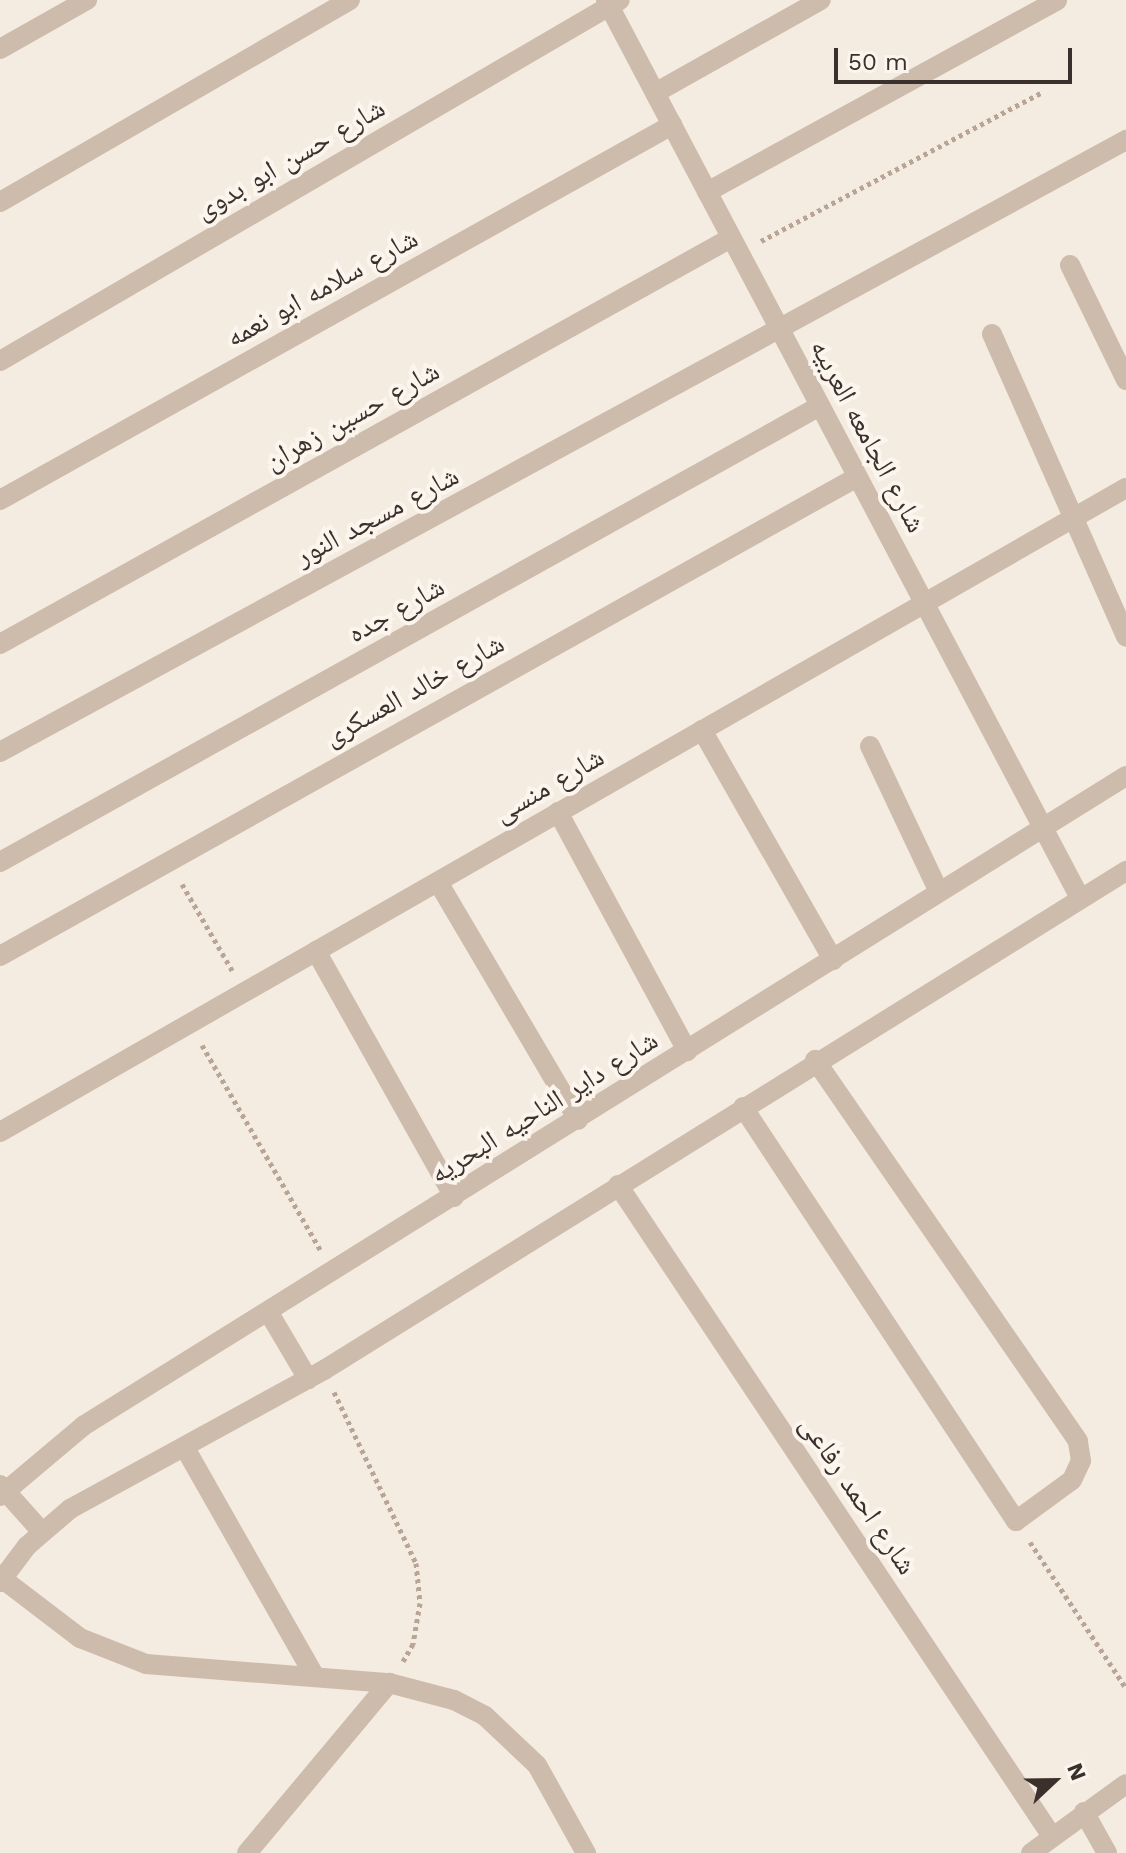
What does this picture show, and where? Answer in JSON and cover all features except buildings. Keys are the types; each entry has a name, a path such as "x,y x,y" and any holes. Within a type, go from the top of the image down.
{"street":[{"path":"0,49 87,0"},
{"path":"0,202 350,0"},
{"path":"655,93 821,0"},
{"path":"707,192 1057,0"},
{"name":"شارع الجامعه العربيه","path":"611,2 655,93 1080,898"},
{"name":"شارع حسن ابو بدوى","path":"0,361 611,2"},
{"name":"شارع سلامه ابو نعمه","path":"0,500 672,125"},
{"name":"شارع مسجد النور","path":"0,752 1126,140"},
{"name":"شارع حسين زهران","path":"0,644 735,245"},
{"path":"1070,265 1126,380"},
{"path":"992,334 1126,637"},
{"name":"شارع جده","path":"0,862 820,406"},
{"name":"شارع خالد العسكرى","path":"0,956 167,859 857,477"},
{"name":"شارع منسى","path":"0,1132 1126,488"},
{"path":"702,730 833,960"},
{"path":"870,746 939,892"},
{"name":"شارع داير الناحيه البحريه","path":"1,1490 83,1426 269,1313 1126,776"},
{"path":"558,812 687,1051"},
{"path":"586,1853 560,1799 514,1740 454,1700 389,1683 314,1675 182,1669 112,1654 80,1638 1,1579 42,1532 70,1509 316,1374 815,1060 1126,871"},
{"path":"438,882 578,1120"},
{"path":"316,951 454,1197"},
{"path":"743,1107 1016,1521 1072,1480 1081,1461 1078,1441 815,1060"},
{"name":"شارع احمد رفاعى","path":"618,1185 1051,1835"},
{"path":"269,1313 316,1374"},
{"path":"185,1448 314,1675"},
{"path":"1,1490 42,1532"},
{"path":"247,1853 389,1683"},
{"path":"1031,1853 1051,1835 1126,1784"},
{"path":"1084,1812 1107,1853"}],"path":[{"path":"735,245 1041,93"},
{"path":"167,859 244,992"},
{"path":"190,1024 333,1273"},
{"path":"316,1374 416,1563 420,1603 413,1644 389,1683"},
{"path":"1016,1521 1126,1688"}]}
